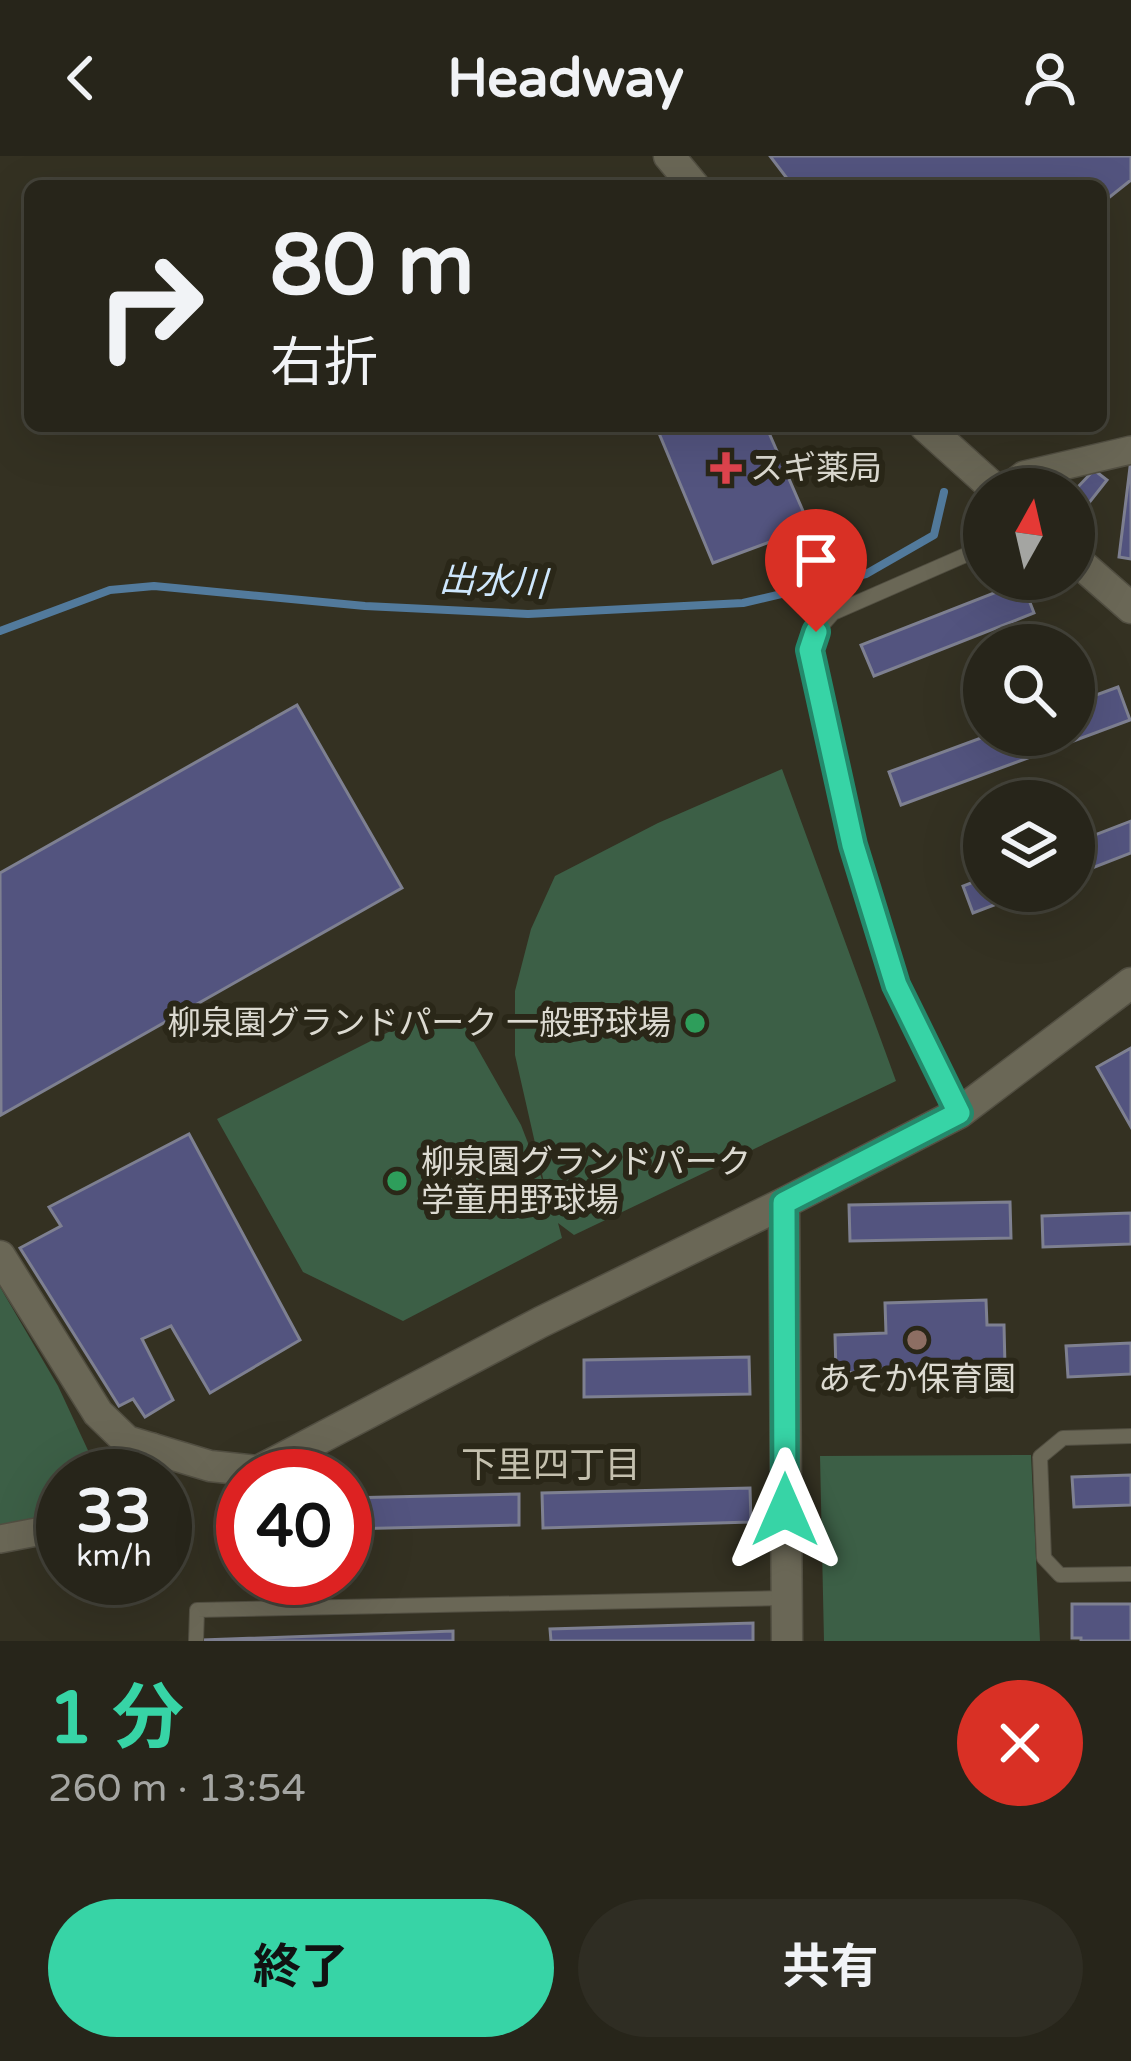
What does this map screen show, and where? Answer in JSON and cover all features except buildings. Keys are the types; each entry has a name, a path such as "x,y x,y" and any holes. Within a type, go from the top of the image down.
{"street":[{"path":"669,156 689,180"},
{"path":"932,432 971,468"},
{"path":"1048,468 1131,450"},
{"path":"1095,576 1131,608"},
{"path":"0,1256 98,1413 127,1441 210,1466 258,1471 541,1322 959,1113 1131,983"},
{"path":"784,1203 787,1641"},
{"path":"0,1539 36,1532"}],"lane":[{"path":"959,1113 896,985 853,845 810,650 816,632 833,613 963,556"},
{"path":"1131,1436 1063,1438 1040,1457 1043,1558 1060,1575 1131,1574"},
{"path":"196,1641 197,1610 785,1598"}],"green space":[{"name":"柳泉園グランドパーク 一般野球場","path":"782,769 896,1081 574,1235 558,1223 562,1238 403,1321 303,1272 217,1119 426,1013 463,1023 521,1125 545,1187 515,1055 515,991 531,929 555,876 658,823"},
{"path":"0,1287 58,1386 87,1449 36,1449 36,1524 0,1532"},
{"path":"1031,1455 1040,1641 824,1641 820,1456"}],"waterway":[{"name":"出水川","path":"0,631 110,590 154,586 365,606 528,614 743,603 866,574 934,535 944,492"}],"place":[{"name":"スギ薬局","path":"726,468"},
{"name":"柳泉園グランドパーク 一般野球場","path":"695,1023"},
{"name":"柳泉園グランドパーク 学童用野球場","path":"397,1181"},
{"name":"あそか保育園","path":"917,1340"}],"district":[{"name":"下里四丁目","path":"551,1465"}],"route":[{"path":"785,1510 784,1203 959,1113 896,985 853,845 810,650 816,632"}]}
